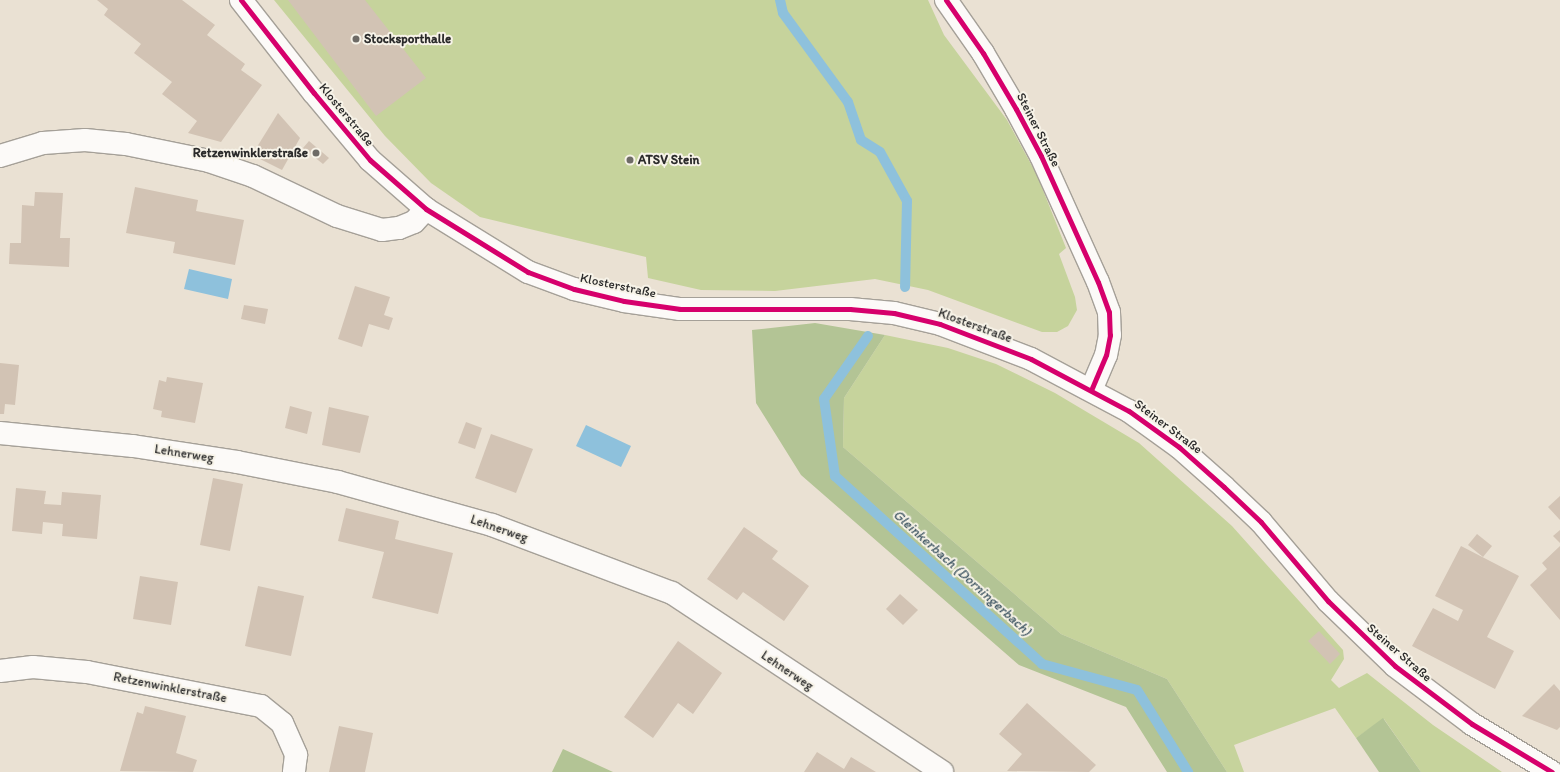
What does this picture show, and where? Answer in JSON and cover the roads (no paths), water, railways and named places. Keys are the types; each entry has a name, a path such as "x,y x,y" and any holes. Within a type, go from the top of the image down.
{"street":[{"name":"Klosterstraße","path":"241,0 314,93 370,160 426,209 528,272 574,289 624,301 680,309 850,309 894,314 940,324 1032,359 1091,390"},
{"name":"Steiner Straße","path":"946,0 983,53 1016,109 1098,282 1109,312 1110,336 1106,355 1091,390 1129,411 1179,447 1224,486 1261,522 1328,601 1395,666 1472,724 1552,772"},
{"path":"0,156 43,143 85,140 126,144 209,161 253,176 337,216 375,229 399,228 414,222 426,209"},
{"name":"Lehnerweg","path":"0,433 133,446 237,462 338,482 492,525 672,593 942,772"},
{"name":"Retzenwinklerstraße","path":"0,671 33,667 87,672 261,706 282,723 296,755 294,772"}],"water":[{"path":"189,269 232,279 228,299 184,289"},
{"path":"586,425 631,446 621,467 576,446"}],"waterway":[{"name":"Gleinkerbach (Dorningerbach)","path":"780,0 783,13 848,102 861,140 880,152 907,201 905,287"},
{"name":"Gleinkerbach (Dorningerbach)","path":"868,336 824,399 835,476 1042,664 1137,690 1188,772"}],"place":[{"name":"Stocksporthalle","path":"356,39"},
{"name":"Retzenwinklerstraße","path":"316,153"},
{"name":"ATSV Stein","path":"630,160"}]}
